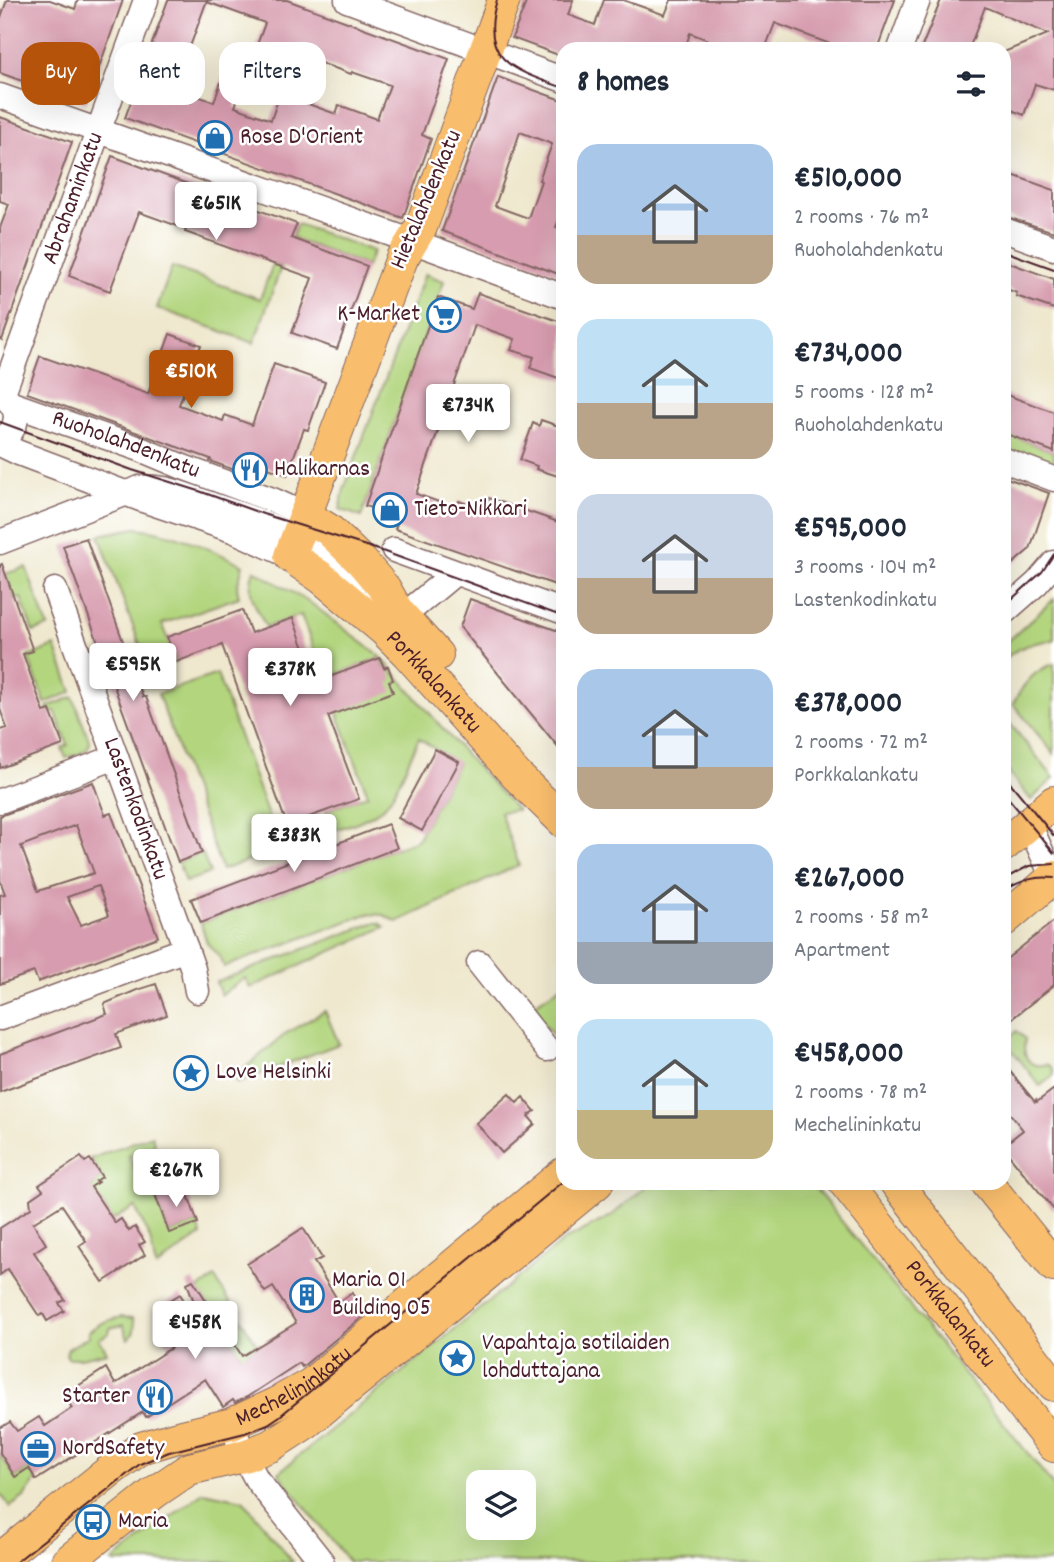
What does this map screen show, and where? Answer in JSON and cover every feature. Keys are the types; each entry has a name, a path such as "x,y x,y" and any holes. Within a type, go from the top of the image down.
{"main road":[{"name":"Hietalahdenkatu","path":"297,536 401,258 421,227 504,0"},
{"name":"Ruoholahdenkatu","path":"297,536 329,530 385,589 400,614"},
{"name":"Porkkalankatu","path":"297,536 322,578 384,630 488,745 554,793"},
{"name":"Porkkalankatu","path":"400,614 505,732 554,793"},
{"path":"1011,841 1046,821"},
{"path":"1011,913 1054,872"},
{"name":"Mechelininkatu","path":"0,1559 141,1448 232,1424 311,1384 556,1180"},
{"name":"Mechelininkatu","path":"67,1562 155,1492 189,1469 244,1456 270,1446 307,1422 589,1190"},
{"name":"Porkkalankatu","path":"851,1190 1054,1446"},
{"name":"Porkkalankatu","path":"903,1190 944,1228 1054,1351"},
{"name":"Porkkalankatu","path":"925,1190 944,1228 1054,1385"},
{"path":"993,1190 1054,1266"}],"street":[{"name":"Abrahaminkatu","path":"0,442 15,428 17,416 5,399 146,0"},
{"path":"347,0 556,77"},
{"path":"903,42 918,0"},
{"path":"0,96 556,294"},
{"path":"1011,232 1054,247"},
{"path":"1011,247 1054,262"},
{"name":"Ruoholahdenkatu","path":"5,399 275,501 297,536"},
{"name":"Ruoholahdenkatu","path":"0,442 19,453 136,496 140,488 159,488 297,536"},
{"path":"1011,463 1054,479"},
{"path":"0,542 136,496"},
{"path":"0,549 18,549 136,496"},
{"path":"394,550 556,609"},
{"path":"1011,606 1037,583 1054,563"},
{"path":"400,614 455,573"},
{"name":"Lastenkodinkatu","path":"55,590 186,949 197,991"},
{"path":"0,801 116,757"},
{"path":"1046,821 1054,872"},
{"path":"0,1018 186,949"},
{"path":"479,963 547,1049"},
{"path":"232,1424 253,1473 322,1562"}],"green space":[{"path":"297,224 373,251 367,266 292,238"},
{"path":"273,264 281,267 254,343 157,308 172,267 260,299"},
{"path":"425,274 444,281 361,517 340,509 344,489"},
{"path":"1011,435 1054,452 1054,467 1011,451"},
{"path":"136,528 178,537 243,565 237,587 239,597 162,624 176,662 150,672 99,535"},
{"path":"26,567 48,627 33,632 21,598 15,599 5,574"},
{"path":"254,570 312,604 381,657 517,810 500,812 519,865 397,922 384,915 367,914 224,967 220,957 207,943 201,923 417,840 458,763 419,738 387,803 369,817 333,830 326,811 368,795 333,702 389,681 388,667 384,668 380,658 337,674 330,693 301,615 266,627 251,593"},
{"path":"1054,599 1054,640 1028,645 1011,655 1011,638"},
{"path":"55,646 72,692 45,703 28,657"},
{"path":"1054,664 1054,754 1013,704 1029,679"},
{"path":"217,674 273,830 317,815 324,834 222,870 158,694"},
{"path":"73,697 90,743 84,751 66,758 62,748 68,745 55,711 49,713 47,707"},
{"path":"1011,725 1054,778 1031,800 1011,775"},
{"path":"202,853 210,873 185,882 178,862"},
{"path":"373,923 380,923 385,927 250,988 245,978 221,995 216,982"},
{"path":"556,990 556,1038 529,1008"},
{"path":"325,1011 339,1044 237,1083 234,1077 288,1032"},
{"path":"1017,1031 1025,1039 1024,1050 1029,1061 1036,1065 1049,1065 1054,1075 1040,1086 1011,1049 1011,1036"},
{"path":"152,1135 155,1148 129,1156 145,1194 155,1194 169,1233 198,1223 201,1235 156,1267 150,1239 135,1207 113,1220 91,1187 102,1177 90,1159"},
{"path":"642,1190 817,1190 1054,1486 1054,1562 349,1562 278,1473 563,1241 611,1216"},
{"path":"215,1278 258,1346 246,1353 251,1361 247,1364 198,1289"},
{"path":"122,1317 133,1318 134,1321 133,1332 128,1339 123,1325 110,1328 109,1333 99,1339 107,1352 68,1358 68,1349 89,1336 88,1332 104,1322"},
{"path":"0,1453 15,1477 29,1468 36,1480 24,1497 10,1507 0,1493"},
{"path":"203,1492 243,1500 293,1562 112,1562"}],"building":[{"path":"7,0 50,0 75,9 78,0 123,0 100,65 100,42 21,42 21,81 0,73 0,20"},
{"path":"168,0 207,0 192,42 153,42"},
{"path":"207,0 287,0 449,59 422,135 431,139 403,218 125,118 130,105 205,105 205,99 214,102 219,88 219,105 236,105 235,107 271,120 276,105 311,105 336,114 339,105 377,119 390,85 326,65 326,42 258,42 265,23"},
{"path":"527,0 573,0 568,15 595,25 604,0 623,0 665,15 671,0 895,0 880,42 825,42 775,23 768,42 714,42 690,33 687,42 556,42 556,54 512,38"},
{"path":"941,0 1054,0 1054,90 1035,84 1024,115 1011,110 1011,49 1048,34 985,7 972,42 924,42"},
{"path":"498,77 556,98 556,273 442,231","holes":["520,132 552,144 539,180 541,181 528,218 495,206"]},
{"path":"0,117 72,142 2,340 0,228 9,204 0,201"},
{"path":"112,156 297,224 291,238 367,266 337,349 292,333 312,278 185,232 186,229 139,212 110,291 69,276"},
{"path":"1011,175 1054,190 1054,232 1011,218"},
{"path":"1011,264 1054,279 1054,309 1016,296 1017,293 1011,291"},
{"path":"478,293 556,320 556,377 530,368 534,357 511,350 515,339 475,325 416,494 456,508 459,501 485,510 489,498 556,521 556,585 395,529 399,518 365,506 438,297 472,309"},
{"path":"170,334 201,345 179,405 223,421 225,415 252,425 274,364 325,382 308,430 304,429 287,475 263,466 259,479 27,393 40,356 148,394"},
{"path":"1011,397 1054,412 1054,452 1011,436"},
{"path":"541,420 556,425 556,475 520,460 533,423 539,426"},
{"path":"1011,479 1049,493 1030,549 1011,565"},
{"path":"86,538 202,853 178,862 63,546"},
{"path":"2,564 33,651 23,654 44,712 50,710 63,745 0,768 0,730 7,728 0,709"},
{"path":"470,599 556,630 556,744 460,627"},
{"path":"242,610 251,633 293,618 316,682 380,658 384,668 388,666 393,680 389,681 393,692 328,716 359,799 287,825 222,645 176,662 167,637"},
{"path":"435,749 459,762 422,831 398,818"},
{"path":"93,782 105,815 111,813 158,937 38,982 34,972 0,984 0,895 5,894 0,880 0,816","holes":["76,825 94,873 38,891 21,846","98,886 109,915 81,925 67,897"]},
{"path":"388,824 397,848 201,923 191,899"},
{"path":"1054,921 1054,985 1011,1019 1011,955"},
{"path":"156,984 167,1015 116,1034 121,1048 0,1092 0,1054 107,1014 104,1004"},
{"path":"1011,1073 1035,1102 1054,1089 1054,1210 1011,1158 1011,1139 1023,1130 1011,1115"},
{"path":"509,1094 517,1103 523,1097 535,1111 528,1116 535,1124 502,1153 476,1123"},
{"path":"81,1157 85,1162 90,1159 102,1177 91,1187 115,1223 121,1219 129,1231 135,1227 145,1242 139,1245 145,1255 103,1282 79,1246 86,1241 62,1205 33,1223 46,1244 34,1252 65,1300 59,1303 64,1311 47,1321 43,1314 39,1316 8,1269 0,1275 0,1228 31,1208 30,1199 43,1190 39,1185"},
{"path":"184,1184 198,1223 169,1233 155,1194"},
{"path":"303,1228 322,1258 314,1262 339,1302 352,1293 366,1314 302,1367 299,1363 235,1403 233,1400 223,1407 205,1379 146,1417 143,1412 36,1480 29,1468 15,1477 0,1453 0,1428 10,1422 17,1431 39,1417 45,1426 72,1408 64,1395 106,1368 115,1384 171,1348 163,1337 173,1331 158,1308 180,1294 195,1317 199,1315 187,1283 193,1280 242,1356 296,1323 273,1287 265,1292 247,1264"}],"tram line":[{"path":"497,0 492,21 497,50 517,69 556,85"},
{"path":"1011,254 1054,269"},
{"path":"0,422 132,470 382,551 556,614"},
{"path":"1011,600 1042,572 1054,554"},
{"path":"1011,784 1054,836"},
{"path":"1011,801 1054,853"},
{"path":"1011,875 1029,866 1054,864"},
{"path":"1011,887 1028,880 1054,878"},
{"path":"16,1562 140,1464 169,1452 245,1433 280,1416 556,1188"}],"place":[{"name":"Rose D'Orient","path":"215,138"},
{"name":"K-Market","path":"444,315"},
{"name":"Halikarnas","path":"250,470"},
{"name":"Tieto-Nikkari","path":"390,510"},
{"name":"Love Helsinki","path":"191,1073"},
{"name":"Maria 01 Building 05","path":"307,1295"},
{"name":"Vapahtaja sotilaiden lohduttajana","path":"457,1358"},
{"name":"Starter","path":"155,1397"},
{"name":"NordSafety","path":"38,1449"},
{"name":"Maria","path":"93,1522"}]}
